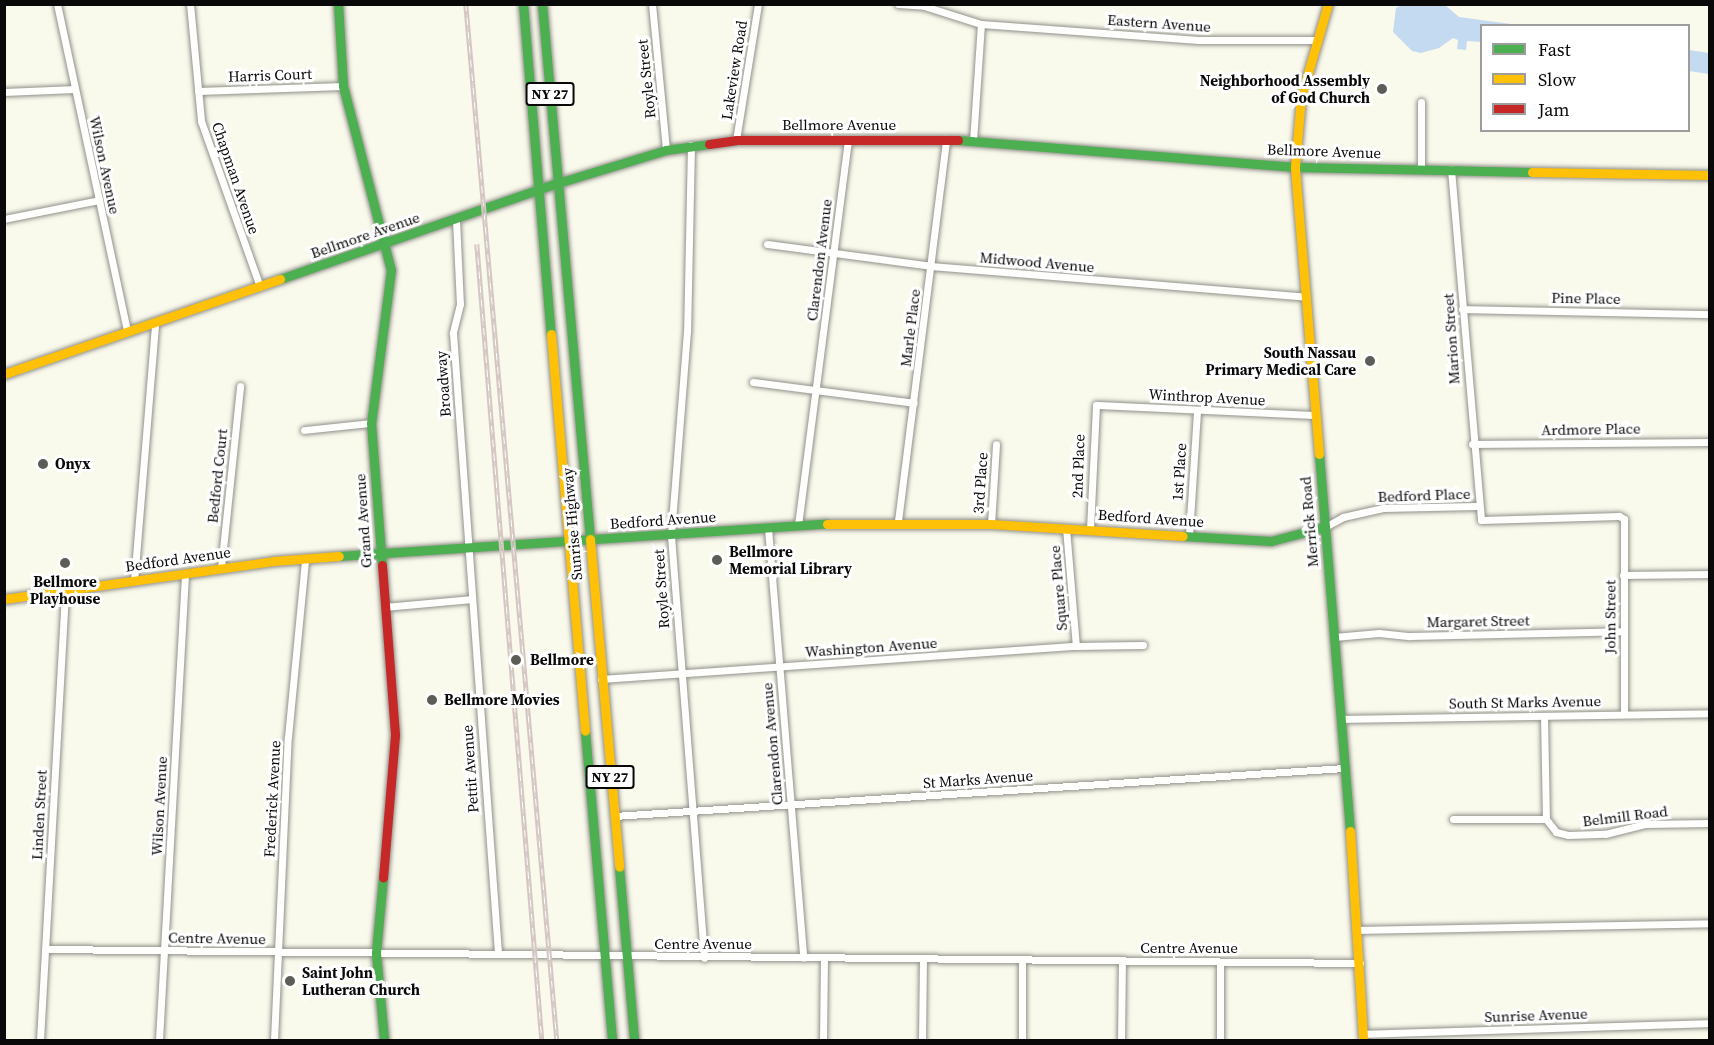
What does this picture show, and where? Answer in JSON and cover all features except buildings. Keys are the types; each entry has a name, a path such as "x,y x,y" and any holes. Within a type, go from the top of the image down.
{"main road":[{"name":"Grand Avenue","path":"338,4 343,86 391,270 371,423 395,735 376,953 384,1041"},
{"name":"Sunrise Highway","path":"523,4 612,1041"},
{"name":"Sunrise Highway","path":"542,4 634,1041"},
{"name":"Merrick Road","path":"1328,4 1315,40 1299,104 1295,167 1358,930 1363,1037"},
{"name":"Bellmore Avenue","path":"4,374 127,330 155,323 384,245 558,183 666,150 691,145 736,140 946,139 1295,167 1710,175"},
{"name":"Bedford Avenue","path":"4,599 221,568 304,559 671,536 798,525 898,521 991,524 1271,541 1297,537 1325,527"}],"street":[{"name":"Wilson Avenue","path":"57,4 127,330"},
{"name":"Chapman Avenue","path":"190,4 201,121 260,287"},
{"name":"Royle Street","path":"652,4 666,150"},
{"name":"Lakeview Road","path":"736,140 758,4"},
{"name":"Eastern Avenue","path":"898,4 924,6 981,24 1198,40 1315,40"},
{"path":"973,141 981,24"},
{"name":"Harris Court","path":"198,92 343,86"},
{"path":"4,92 75,89"},
{"path":"1421,102 1421,169"},
{"name":"Marle Place","path":"898,521 932,267 946,139"},
{"name":"Clarendon Avenue","path":"798,525 848,140"},
{"name":"Royle Street","path":"691,145 687,331 671,536 704,958"},
{"name":"Marion Street","path":"1451,169 1477,506"},
{"path":"4,219 99,200"},
{"name":"Broadway","path":"456,220 460,304 453,333 468,548"},
{"name":"Midwood Avenue","path":"767,244 932,267 1306,297"},
{"name":"Pine Place","path":"1462,309 1710,314"},
{"path":"134,581 155,323"},
{"path":"753,382 914,403"},
{"name":"Bedford Court","path":"221,568 240,386"},
{"name":"Winthrop Avenue","path":"1096,405 1316,415"},
{"name":"2nd Place","path":"1090,529 1096,405"},
{"name":"1st Place","path":"1189,536 1197,411"},
{"path":"304,430 371,423"},
{"name":"Ardmore Place","path":"1472,444 1710,442"},
{"name":"3rd Place","path":"991,524 996,444"},
{"name":"Bedford Place","path":"1325,527 1343,517 1383,508 1477,506 1481,520 1619,516 1624,519"},
{"name":"John Street","path":"1624,519 1624,714"},
{"name":"Clarendon Avenue","path":"768,528 803,958"},
{"name":"Square Place","path":"1066,528 1076,646"},
{"name":"Pettit Avenue","path":"468,548 498,953"},
{"name":"Frederick Avenue","path":"273,1041 288,737 304,559"},
{"name":"Wilson Avenue","path":"159,1041 185,574"},
{"path":"1623,575 1710,574"},
{"name":"Linden Street","path":"40,1041 65,591"},
{"path":"385,607 472,599"},
{"name":"Margaret Street","path":"1334,637 1379,633 1410,636 1623,631"},
{"name":"Washington Avenue","path":"601,679 1076,646 1143,645"},
{"name":"South St Marks Avenue","path":"1341,719 1710,712"},
{"path":"1453,819 1546,819 1545,716"},
{"name":"St Marks Avenue","path":"614,816 1345,768"},
{"name":"Belmill Road","path":"1546,819 1556,832 1568,835 1605,834 1655,823 1710,823"},
{"path":"1358,930 1710,923"},
{"name":"Centre Avenue","path":"45,949 498,953 627,958 1360,963"},
{"path":"823,1041 824,958"},
{"path":"922,1041 923,959"},
{"path":"1022,960 1022,1041"},
{"path":"1121,1041 1122,961"},
{"path":"1220,962 1220,1041"},
{"name":"Sunrise Avenue","path":"1363,1037 1710,1023"}],"water":[{"path":"1402,5 1445,5 1459,17 1511,24 1480,24 1480,42 1467,41 1466,50 1457,49 1458,40 1453,38 1439,48 1421,53 1412,51 1393,32 1396,8"},
{"path":"1690,50 1709,53 1709,74 1690,71"}],"railway":[{"path":"466,4 557,1040"},
{"path":"477,244 542,1040"}],"traffic: fast":[{"path":"338,4 343,86 391,270 371,423 382,565"},
{"path":"523,4 551,334"},
{"path":"542,4 590,539"},
{"path":"958,140 1295,167 1532,172"},
{"path":"280,279 558,183 666,150 709,144"},
{"path":"1319,454 1350,831"},
{"path":"339,556 827,524"},
{"path":"1183,536 1271,541 1325,527"},
{"path":"585,731 612,1040"},
{"path":"619,867 634,1040"},
{"path":"383,877 376,953 384,1040"}],"traffic: slow":[{"path":"1319,454 1295,167 1301,97 1328,4"},
{"path":"1532,172 1710,175"},
{"path":"4,374 280,279"},
{"path":"551,334 585,731"},
{"path":"827,524 991,524 1183,536"},
{"path":"590,539 619,867"},
{"path":"4,599 273,561 339,556"},
{"path":"1350,831 1363,1040"}],"traffic: jam":[{"path":"709,144 736,140 958,140"},
{"path":"382,565 395,735 383,877"}],"place":[{"name":"Neighborhood Assembly of God Church","path":"1382,89"},
{"name":"South Nassau Primary Medical Care","path":"1370,361"},
{"name":"Onyx","path":"43,464"},
{"name":"Bellmore Memorial Library","path":"717,560"},
{"name":"Bellmore Playhouse","path":"65,563"},
{"name":"Bellmore","path":"516,660"},
{"name":"Bellmore Movies","path":"432,700"},
{"name":"Saint John Lutheran Church","path":"290,981"}]}
